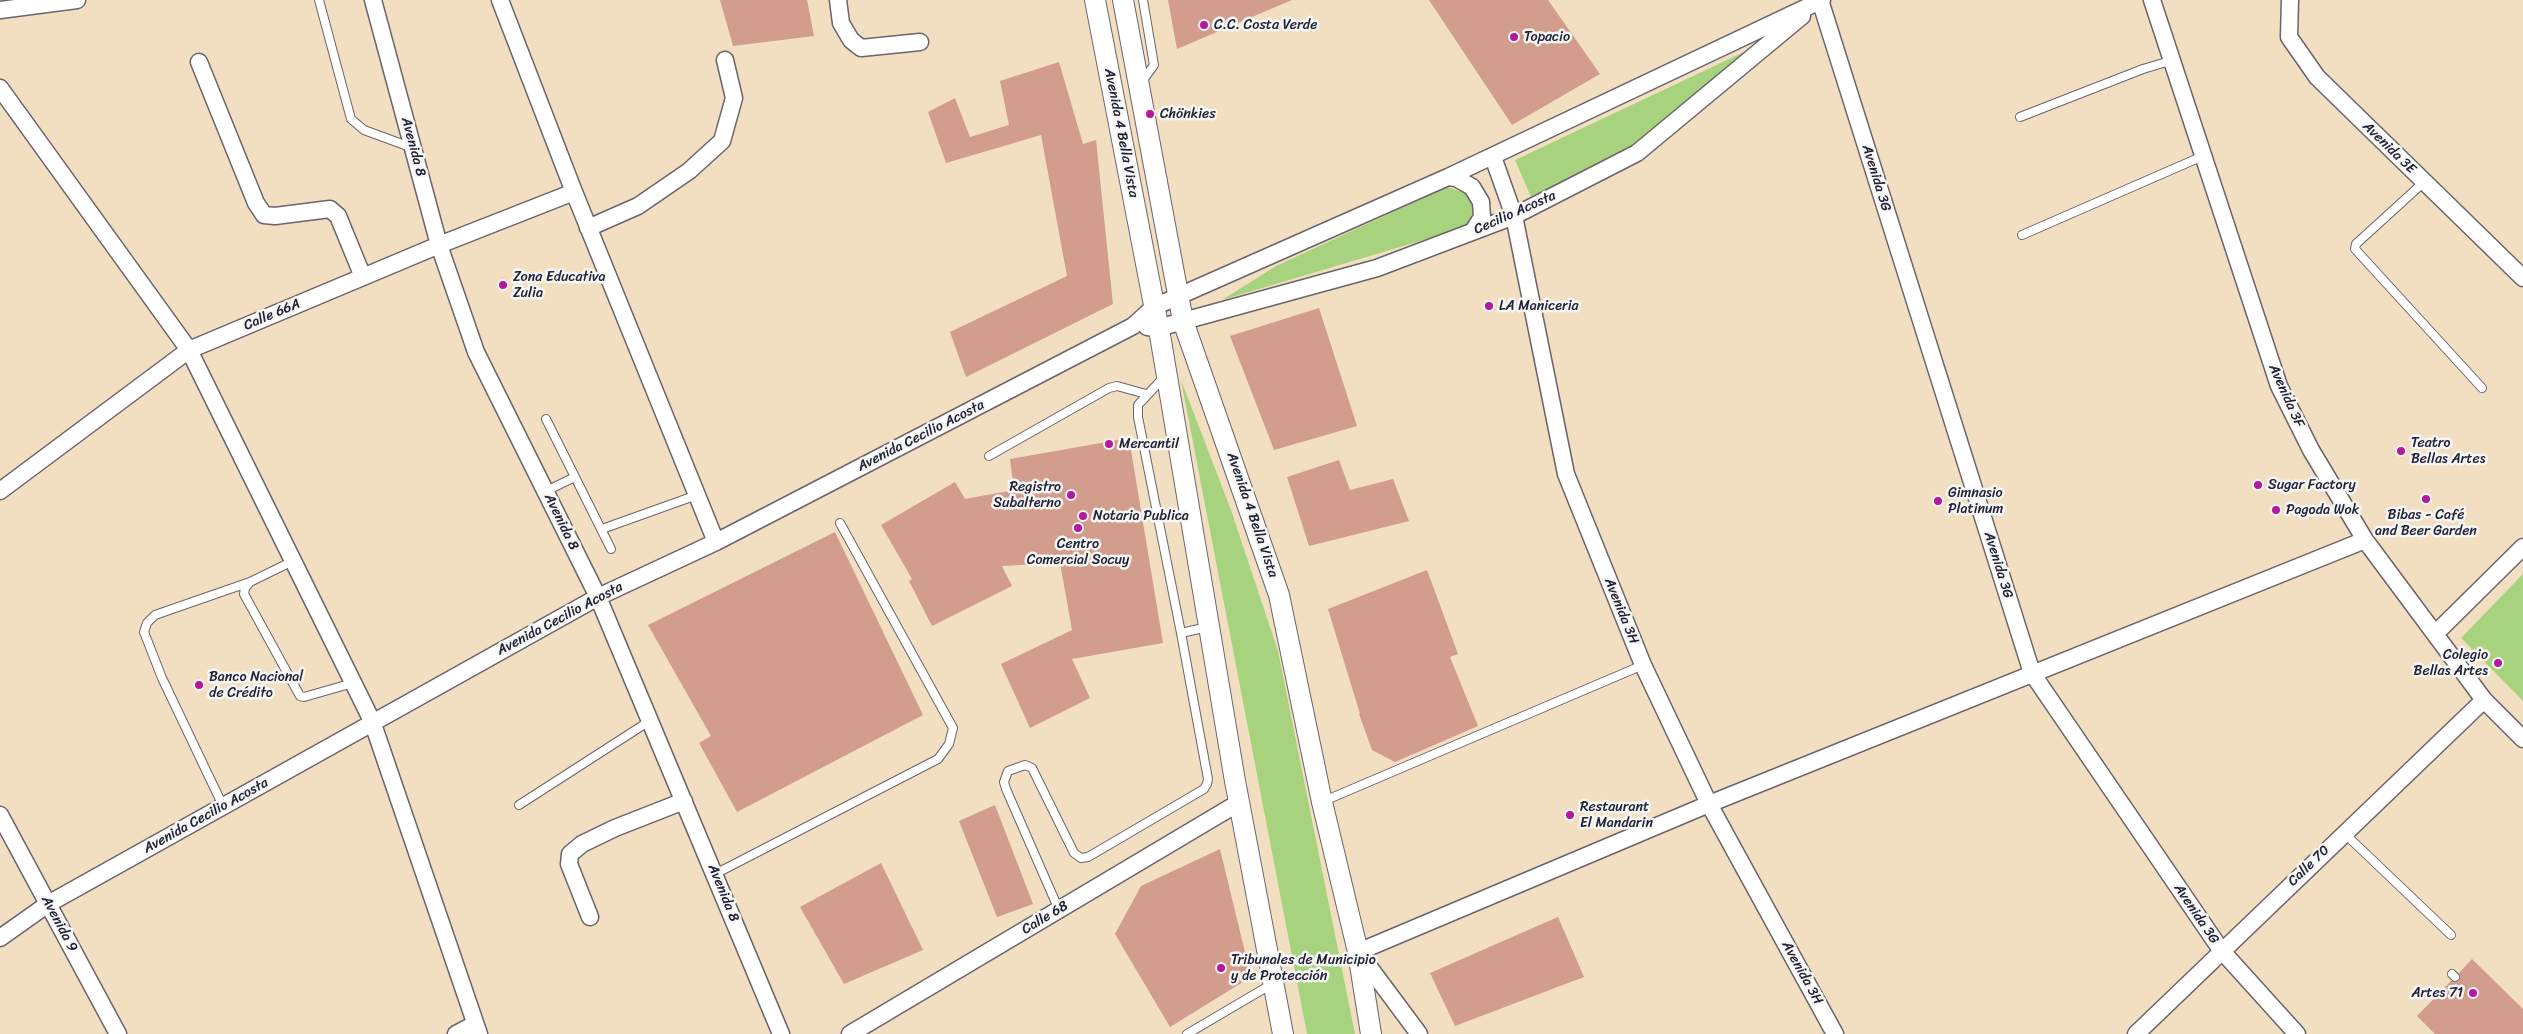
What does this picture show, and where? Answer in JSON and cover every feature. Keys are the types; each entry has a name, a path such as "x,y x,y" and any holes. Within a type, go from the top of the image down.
{"street":[{"path":"0,10 77,0"},
{"name":"Avenida 8","path":"373,0 439,245 476,352 598,597 781,1034"},
{"path":"500,0 588,228 716,542"},
{"path":"838,0 840,23 851,40 861,48 920,42"},
{"name":"Avenida 4 Bella Vista","path":"1095,0 1158,328 1209,627 1283,1034"},
{"name":"Avenida 4 Bella Vista","path":"1123,0 1183,321 1279,596 1322,802 1358,952 1371,1034"},
{"path":"1154,307 1448,178 1821,0"},
{"name":"Cecilio Acosta","path":"1158,328 1377,268 1514,216 1638,153 1821,0"},
{"name":"Avenida 3G","path":"1821,0 2032,674 2221,950 2297,1034"},
{"name":"Avenida 3F","path":"2152,0 2170,61 2279,386 2311,450 2365,540 2484,700 2523,739"},
{"name":"Avenida 3E","path":"2290,0 2289,37 2317,77 2523,278"},
{"path":"588,228 638,206 689,171 722,142 734,98 725,60"},
{"path":"199,62 256,203 264,215 275,216 330,209 338,216 363,277"},
{"path":"0,88 189,350 372,722 477,1029 456,1034"},
{"name":"Avenida 3H","path":"1493,157 1514,216 1566,474 1643,665 1709,804 1835,1034"},
{"path":"1448,178 1456,178 1472,186 1481,202 1482,217 1473,232"},
{"name":"Calle 66A","path":"0,491 189,350 439,245 574,192"},
{"name":"Avenida Cecilio Acosta","path":"0,938 48,904 598,597 716,542 1133,326 1154,307"},
{"path":"1133,326 1158,328"},
{"path":"1419,1034 1358,952 1709,804 2365,540"},
{"path":"2435,634 2523,547"},
{"name":"Calle 70","path":"2136,1034 2221,950 2484,700"},
{"path":"590,916 569,864 570,854 582,844 615,828 684,801"},
{"name":"Calle 68","path":"850,1034 1240,802"},
{"name":"Avenida 9","path":"0,815 118,1034"}],"lane":[{"path":"319,0 351,120 364,130 413,148"},
{"path":"1139,86 1154,65 1143,0"},
{"path":"2020,117 2144,69 2170,61"},
{"path":"2022,235 2203,156"},
{"path":"2424,182 2356,244 2355,249 2482,388"},
{"path":"1059,910 1006,789 1005,776 1011,768 1025,765 1032,768 1074,853 1080,858 1088,857 1204,789 1208,779 1138,417 1138,405 1166,374"},
{"path":"989,456 1109,388 1117,386 1146,394"},
{"path":"546,419 611,549"},
{"path":"546,491 575,477"},
{"path":"602,528 697,495"},
{"path":"715,874 938,759 949,744 953,728 840,523"},
{"path":"223,806 162,678 144,632 147,623 155,615 250,582 293,561"},
{"path":"250,582 245,588 244,594 300,696 304,697 353,683"},
{"path":"1181,633 1209,627"},
{"path":"1322,802 1643,665"},
{"path":"519,805 651,720"},
{"path":"2344,833 2451,935"},
{"path":"1188,1034 1274,983"}],"green space":[{"path":"1746,51 1633,146 1531,197 1515,160"},
{"path":"1447,187 1469,194 1474,208 1467,227 1222,300 1276,266"},
{"path":"1181,380 1231,510 1278,651 1355,1034 1307,1034"},
{"name":"Colegio Bellas Artes","path":"2523,574 2523,701 2461,638"}],"building":[{"path":"720,0 807,0 814,36 733,46"},
{"name":"C.C. Costa Verde","path":"1168,0 1292,0 1177,49"},
{"name":"Topacio","path":"1429,0 1548,0 1600,74 1512,125"},
{"path":"1059,62 1083,144 1096,140 1113,304 966,377 950,332 1067,276 1041,135 946,163 928,112 955,98 970,137 1009,125 1000,81"},
{"path":"1319,308 1357,426 1274,450 1230,336"},
{"path":"1129,438 1163,643 1072,659 1090,698 1030,728 1001,664 1072,630 1060,563 1002,566 1012,586 932,626 909,581 912,579 881,525 955,482 965,499 1014,490 1010,459"},
{"path":"1339,460 1350,490 1393,479 1409,521 1309,546 1287,477"},
{"path":"835,532 923,715 737,812 699,743 711,736 648,625"},
{"path":"1427,570 1458,654 1450,657 1478,726 1395,762 1372,750 1359,714 1328,609"},
{"path":"995,805 1033,904 997,917 959,821"},
{"path":"1220,849 1251,977 1170,1027 1115,934 1141,886"},
{"path":"881,863 923,950 844,984 800,907"},
{"path":"1558,917 1584,977 1455,1026 1430,973"},
{"name":"Artes 71","path":"2472,959 2523,1009 2523,1034 2435,1034 2417,1016 2451,981 2459,981 2459,973"}],"place":[{"name":"C.C. Costa Verde","path":"1204,25"},
{"name":"Topacio","path":"1514,37"},
{"name":"Chönkies","path":"1150,114"},
{"name":"Zona Educativa Zulia","path":"503,285"},
{"name":"LA Maniceria","path":"1489,306"},
{"name":"Mercantil","path":"1109,444"},
{"name":"Teatro Bellas Artes","path":"2401,451"},
{"name":"Sugar Factory","path":"2258,485"},
{"name":"Registro Subalterno","path":"1071,495"},
{"name":"Bibas - Café and Beer Garden","path":"2426,499"},
{"name":"Gimnasio Platinum","path":"1938,501"},
{"name":"Pagoda Wok","path":"2276,510"},
{"name":"Notaria Publica","path":"1083,516"},
{"name":"Centro Comercial Socuy","path":"1078,528"},
{"name":"Colegio Bellas Artes","path":"2498,663"},
{"name":"Banco Nacional de Crédito","path":"199,685"},
{"name":"Restaurant El Mandarin","path":"1570,815"},
{"name":"Tribunales de Municipio y de Protección","path":"1221,968"},
{"name":"Artes 71","path":"2473,993"}]}
